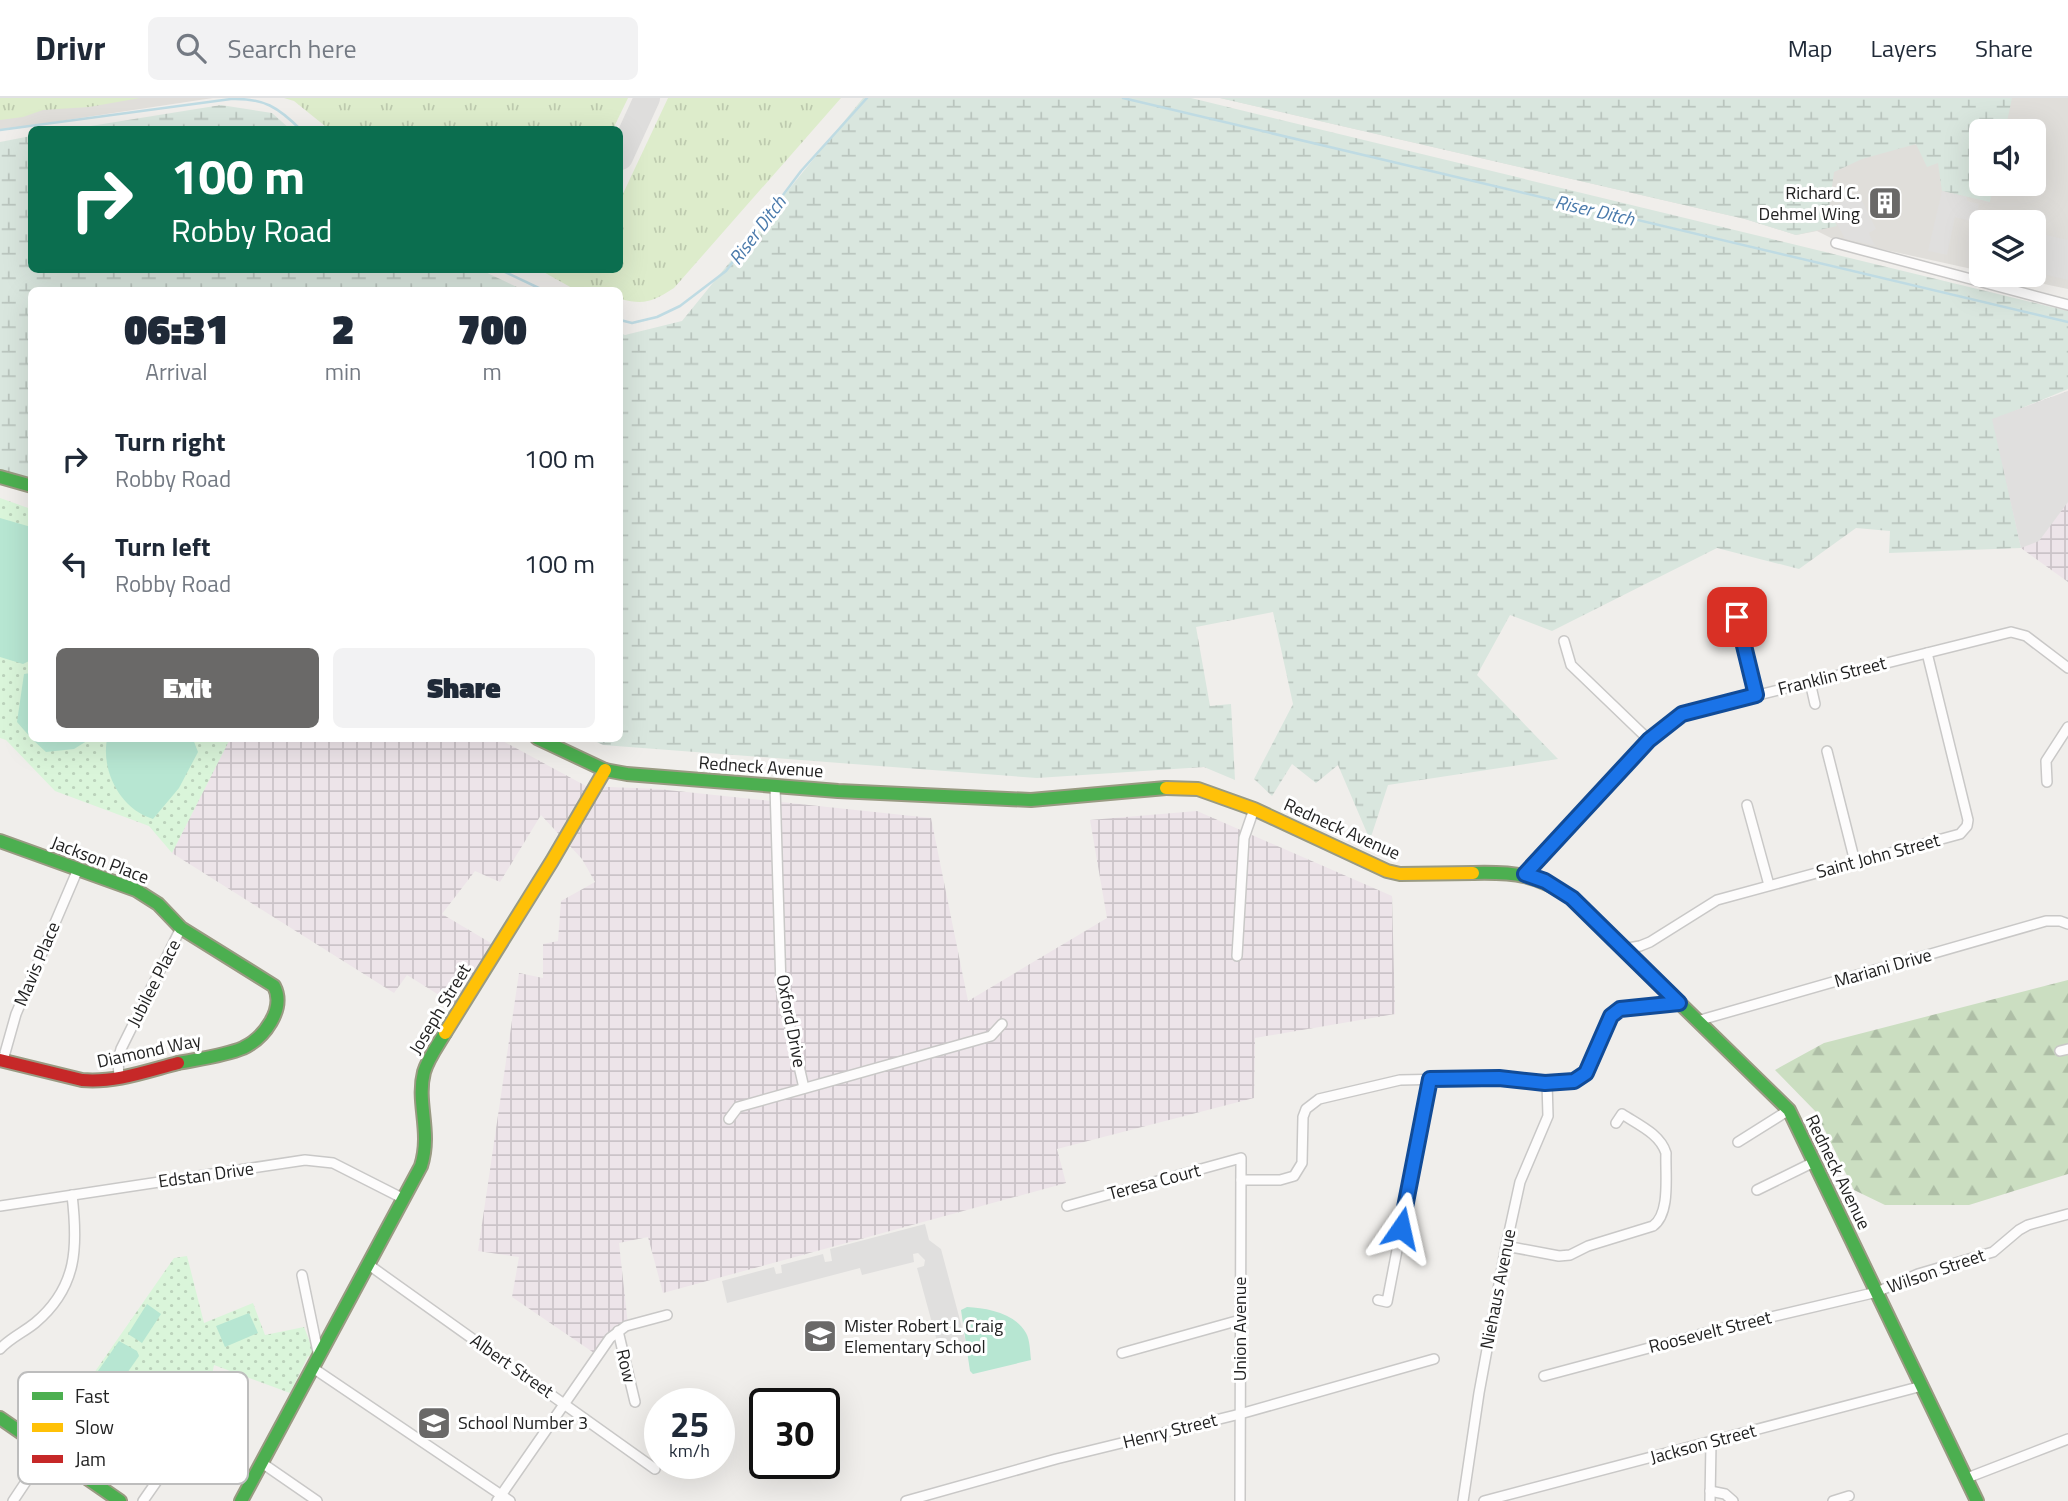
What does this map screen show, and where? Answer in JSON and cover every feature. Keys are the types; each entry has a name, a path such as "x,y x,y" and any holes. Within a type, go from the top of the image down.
{"street":[{"path":"1836,243 2068,305"},
{"path":"0,477 28,485"},
{"path":"1716,609 1737,617 1756,695"},
{"name":"Franklin Street","path":"1525,874 1649,740 1682,714 2011,632 2026,636 2068,668"},
{"path":"1564,641 1571,664 1649,740"},
{"name":"Saint John Street","path":"1622,949 1640,947 1650,942 1717,900 1960,834 1967,826 1968,820 1927,653"},
{"path":"1810,682 1815,704"},
{"path":"2047,782 2046,761 2068,726"},
{"name":"Redneck Avenue","path":"546,742 605,770 775,786 1031,800 1183,788 1212,793 1254,809 1387,871 1400,874 1509,872 1545,881 1572,898 1789,1110 1977,1501"},
{"path":"1827,751 1855,862"},
{"name":"Joseph Street","path":"242,1501 421,1166 426,1138 422,1073 605,770"},
{"name":"Oxford Drive","path":"775,786 781,988 804,1088 991,1036 1002,1024"},
{"path":"1747,806 1769,885"},
{"path":"1237,956 1244,838 1254,809"},
{"name":"Jackson Place","path":"0,841 149,897 181,928 274,986 280,997"},
{"name":"Mavis Place","path":"2,1060 16,1014 78,869"},
{"name":"Mariani Drive","path":"1697,1021 2046,921 2068,924"},
{"name":"Jubilee Place","path":"119,1078 118,1060 121,1049 181,928"},
{"name":"Diamond Way","path":"2,1060 82,1080 119,1078 242,1048 263,1032 279,1005 280,997"},
{"path":"1241,1180 1280,1180 1294,1176 1302,1163 1303,1117 1306,1109 1319,1099 1400,1080 1499,1078 1574,1081 1586,1073 1615,1012 1620,1009 1679,1003"},
{"path":"1378,1300 1387,1302 1430,1079"},
{"name":"Niehaus Avenue","path":"1463,1501 1479,1393 1506,1247 1520,1182 1548,1116 1547,1082"},
{"path":"729,1119 738,1107 804,1088"},
{"path":"1738,1142 1789,1110"},
{"path":"1506,1247 1559,1256 1570,1255 1588,1246 1659,1222 1665,1210 1664,1145 1659,1138 1622,1114 1616,1123"},
{"name":"Union Avenue","path":"1240,1501 1241,1158"},
{"name":"Teresa Court","path":"1067,1206 1241,1158"},
{"name":"Edstan Drive","path":"0,1206 305,1160 320,1160 345,1168 404,1199"},
{"path":"1757,1190 1814,1162"},
{"path":"0,1349 47,1312 65,1284 75,1255 72,1195"},
{"name":"Wilson Street","path":"1877,1292 1919,1274 1993,1252 2028,1225 2068,1214"},
{"name":"Albert Street","path":"369,1265 644,1461"},
{"path":"302,1275 316,1362 499,1498 510,1501"},
{"name":"Roosevelt Street","path":"1544,1376 1720,1329 1877,1292"},
{"path":"499,1498 605,1343 626,1326 667,1315"},
{"path":"1122,1353 1240,1320"},
{"name":"Row","path":"618,1331 635,1402"},
{"name":"Henry Street","path":"906,1501 1056,1459 1240,1414 1434,1359"},
{"name":"Jackson Street","path":"1484,1501 1922,1386"},
{"path":"0,1418 18,1430"},
{"path":"1967,1479 2068,1439"},
{"path":"1711,1442 1710,1496 1725,1494 1733,1501"},
{"path":"262,1463 317,1501"},
{"path":"13,1501 24,1484"},
{"path":"96,1484 120,1501"},
{"path":"143,1501 155,1484"},
{"path":"1833,1501 1849,1496"}],"shaded area":[{"path":"0,98 213,98 0,130"},
{"path":"1220,98 2068,98 2068,289 2046,284 2046,210 1969,210 1969,268 1831,238 1817,231 1796,235 1745,219"},
{"path":"1942,191 1967,197 1967,201 1979,204 1978,210 1969,210 1969,220 1955,217 1947,255 1928,251"},
{"path":"1858,193 1876,229 1869,233 1877,246 1845,239 1829,209"},
{"path":"2046,235 2068,240 2068,280 2046,275"},
{"path":"2068,391 2068,582 2021,548 1992,419"},
{"path":"2068,391 2068,502 2039,541 2021,548 1992,419"},
{"path":"228,742 505,742 586,786 658,789 931,818 968,1001 1107,918 1090,820 1197,811 1392,896 1395,1014 1255,1038 1254,1098 1057,1149 1066,1183 663,1293 648,1237 619,1243 628,1325 597,1355 512,1297 519,1257 478,1251 519,973 543,978 543,944 558,941 561,901 595,882 582,859 541,815 500,882 475,871 442,914 501,949 463,1010 407,975 394,993 172,853"},
{"path":"925,1224 929,1240 941,1249 968,1350 941,1356 917,1268 924,1266 925,1260 918,1253 913,1254 914,1262 862,1275 860,1268 727,1303 722,1281 774,1267 776,1274 782,1273 781,1265 823,1254 825,1262 832,1261 830,1249"}],"green space":[{"path":"0,98 140,98 89,107 43,110 23,117 0,120"},
{"path":"284,98 628,98 614,126 325,126 294,101"},
{"path":"668,98 841,98 674,288 666,293 648,301 629,301 623,300 623,287 570,287 545,273 623,273 623,194"},
{"path":"863,98 1191,98 2068,311 2068,389 1993,420 2021,548 1889,553 1890,531 1856,528 1799,569 1717,548 1552,631 1510,615 1477,675 1558,759 1388,785 1370,840 1338,765 1316,783 1292,764 1272,796 1254,779 1293,704 1273,612 1196,627 1210,706 1231,704 1235,780 1204,767 1037,778 603,745 597,742 623,742 623,334 682,321"},
{"path":"1220,98 2012,98 2008,119 1969,119 1969,196 1991,196 1990,202 1942,191 1938,163 1927,167 1916,144 1862,159 1834,172 1829,209 1837,226 1796,235 1745,219"},
{"path":"221,105 272,113 287,126 91,126"},
{"path":"28,137 28,273 487,273 517,287 28,287 28,488 0,479 0,142"},
{"path":"0,498 28,508 28,742 228,742 172,853 149,826 55,791 6,740 0,738"},
{"path":"0,518 28,526 28,662 23,664 0,657"},
{"path":"24,674 28,674 28,735 17,722"},
{"path":"35,742 85,742 74,749 46,752"},
{"path":"107,742 194,742 198,752 179,788 153,819 141,814 122,798 110,776"},
{"path":"2068,980 2068,1174 1969,1205 1885,1205 1854,1190 1816,1112 1775,1070 1824,1043"},
{"path":"187,1256 204,1323 253,1303 265,1335 304,1327 317,1360 308,1356 290,1393 248,1378 248,1372 233,1372 214,1365 213,1372 95,1372 174,1258"},
{"path":"147,1304 161,1314 142,1343 128,1334"},
{"path":"967,1307 992,1310 1015,1321 1027,1336 1031,1360 973,1374 970,1371 961,1310"},
{"path":"249,1313 258,1333 225,1347 216,1326"},
{"path":"119,1341 137,1351 139,1356 128,1372 97,1372"}],"waterway":[{"name":"Riser Ditch","path":"623,321 632,323 657,317 680,306 726,271 801,171 867,98"},
{"name":"Riser Ditch","path":"1123,98 2068,322"},
{"name":"Riser Ditch","path":"30,126 231,99 262,102 285,115 297,126"},
{"name":"Riser Ditch","path":"0,130 28,126"},
{"name":"Riser Ditch","path":"507,273 537,287"}],"taxiway":[{"path":"623,150 647,98"}],"traffic: fast":[{"path":"0,477 28,485"},
{"path":"546,742 605,770 627,774 838,791 1031,800 1166,788"},
{"path":"0,841 136,890 158,904 181,928 274,986 277,995 275,1013 265,1030 251,1043 228,1053 178,1063"},
{"path":"1473,873 1525,876 1548,884 1572,898 1789,1110 1977,1501"},
{"path":"241,1501 421,1166 425,1141 422,1095 424,1072 445,1033"},
{"path":"0,1418 18,1430"},
{"path":"95,1484 120,1501"}],"traffic: slow":[{"path":"445,1033 605,770"},
{"path":"1166,788 1198,789 1254,809 1387,871 1400,874 1473,873"}],"traffic: jam":[{"path":"0,1060 82,1080 131,1076 178,1063"}],"place":[{"name":"Richard C. Dehmel Wing","path":"1885,203"},
{"name":"Mister Robert L Craig Elementary School","path":"820,1336"},
{"name":"School Number 3","path":"434,1423"}],"route":[{"path":"1401,1228 1430,1079 1499,1078 1545,1083 1574,1081 1586,1073 1615,1012 1620,1009 1679,1003 1572,898 1545,881 1525,874 1649,740 1682,714 1756,695 1737,617"}]}
